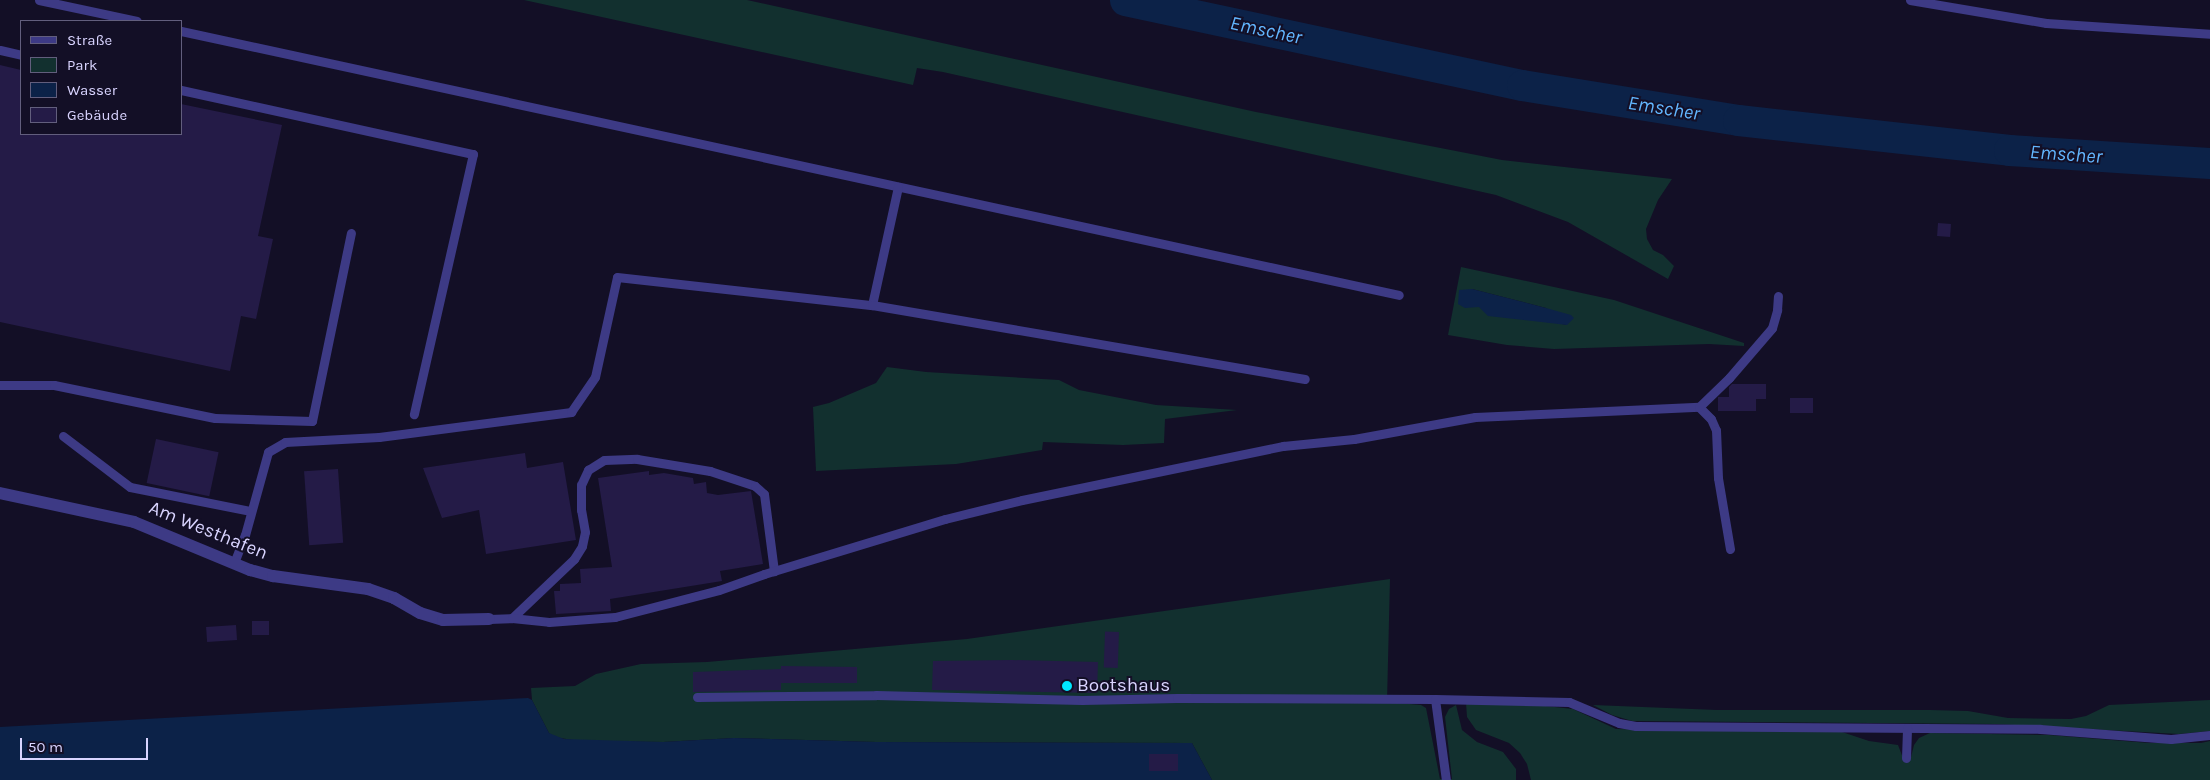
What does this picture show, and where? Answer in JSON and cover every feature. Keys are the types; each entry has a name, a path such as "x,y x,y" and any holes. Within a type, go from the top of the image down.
{"street":[{"name":"Am Westhafen","path":"0,493 134,522 234,563 273,576 368,589 394,598 420,613 443,620 489,619"}],"lane":[{"path":"39,0 132,20"},
{"path":"1910,0 2046,23 2210,34"},
{"path":"182,31 1399,295"},
{"path":"0,50 20,55"},
{"path":"182,90 473,154 414,414"},
{"path":"872,305 898,187"},
{"path":"0,385 54,385 215,418 312,421 351,232"},
{"path":"234,563 245,534 268,452 285,442 379,437 571,412 595,377 616,277 872,305 1305,380"},
{"path":"489,619 512,618 549,622 615,617 719,590 774,571 945,519 1022,500 1284,446 1354,439 1475,418 1699,407 1729,378 1772,328 1777,310 1778,296"},
{"path":"1699,407 1711,419 1716,430 1718,478 1730,549"},
{"path":"63,436 130,487 250,511"},
{"path":"512,618 574,559 582,546 585,532 582,510 582,485 588,470 604,460 637,459 710,471 755,486 764,494 774,571"},
{"path":"697,697 876,695 1082,700 1435,698 1569,702 1619,723 1636,726 2040,730 2171,739 2210,735"},
{"path":"1435,698 1446,779"},
{"path":"1906,758 1907,728"}],"green space":[{"path":"524,0 747,0 1256,112 1502,160 1672,179 1658,200 1646,229 1647,239 1653,250 1663,255 1674,266 1668,279 1568,222 1496,195 943,72 917,68 913,85"},
{"path":"1461,267 1614,300 1744,343 1744,346 1709,344 1554,349 1507,345 1448,335","holes":["1472,289 1546,308 1567,325 1479,307"]},
{"path":"887,367 926,372 1059,380 1079,390 1156,405 1237,410 1165,419 1164,443 1123,445 1043,442 1042,450 956,464 816,471 813,407 829,403 876,383"},
{"path":"1390,579 1387,702 1421,705 1426,708 1440,779 1452,779 1445,717 1449,709 1456,705 1462,730 1477,742 1503,752 1516,769 1516,780 1212,780 1192,743 876,742 734,738 663,742 579,741 554,737 549,733 532,700 531,688 575,686 596,674 641,664 707,662 967,639"},
{"path":"2210,700 2210,731 2179,734 1996,724 1632,721 1612,715 1593,705 1717,710 1968,711 2008,718 2071,719 2086,716 2109,705"},
{"path":"1466,703 1536,705 1573,709 1616,729 1842,732 1869,741 1898,745 1903,758 1911,757 1914,745 1919,738 1930,733 2049,735 2149,743 2201,743 2210,741 2210,780 1531,780 1527,764 1520,753 1509,743 1476,730 1467,717"}],"water":[{"path":"1472,289 1571,315 1574,318 1567,325 1488,316 1479,307 1465,308 1458,304 1459,290"},
{"path":"528,698 532,700 549,733 564,739 663,742 734,738 876,742 1192,743 1212,780 0,780 0,727"}],"building":[{"path":"0,65 20,70 20,135 182,135 182,104 282,125 258,236 273,239 256,319 241,316 230,371 0,322"},
{"path":"1938,223 1951,224 1950,237 1937,236"},
{"path":"1732,384 1766,384 1766,399 1756,399 1756,411 1718,411 1718,397 1729,397 1729,387"},
{"path":"1790,398 1813,398 1813,413 1790,413"},
{"path":"156,439 219,452 209,496 147,483"},
{"path":"525,453 527,468 563,462 576,540 486,554 479,510 442,518 423,468"},
{"path":"338,469 343,543 309,545 304,471"},
{"path":"649,471 649,475 664,473 693,478 694,484 706,482 707,493 718,495 751,491 763,564 720,571 722,581 610,599 611,611 556,614 554,591 560,591 560,584 581,583 580,569 612,567 598,478"},
{"path":"252,621 269,621 269,635 252,635"},
{"path":"236,625 237,640 207,642 206,627"},
{"path":"1105,632 1119,632 1118,668 1104,667"},
{"path":"933,661 1098,662 1097,693 932,690"},
{"path":"781,666 857,667 857,683 781,683 781,690 693,692 693,672 781,669"},
{"path":"1149,754 1178,754 1178,771 1149,771"}],"waterway":[{"name":"Emscher","path":"1125,0 1522,85 1738,120 2009,150 2210,163"}],"place":[{"name":"Bootshaus","path":"1067,686"}]}
